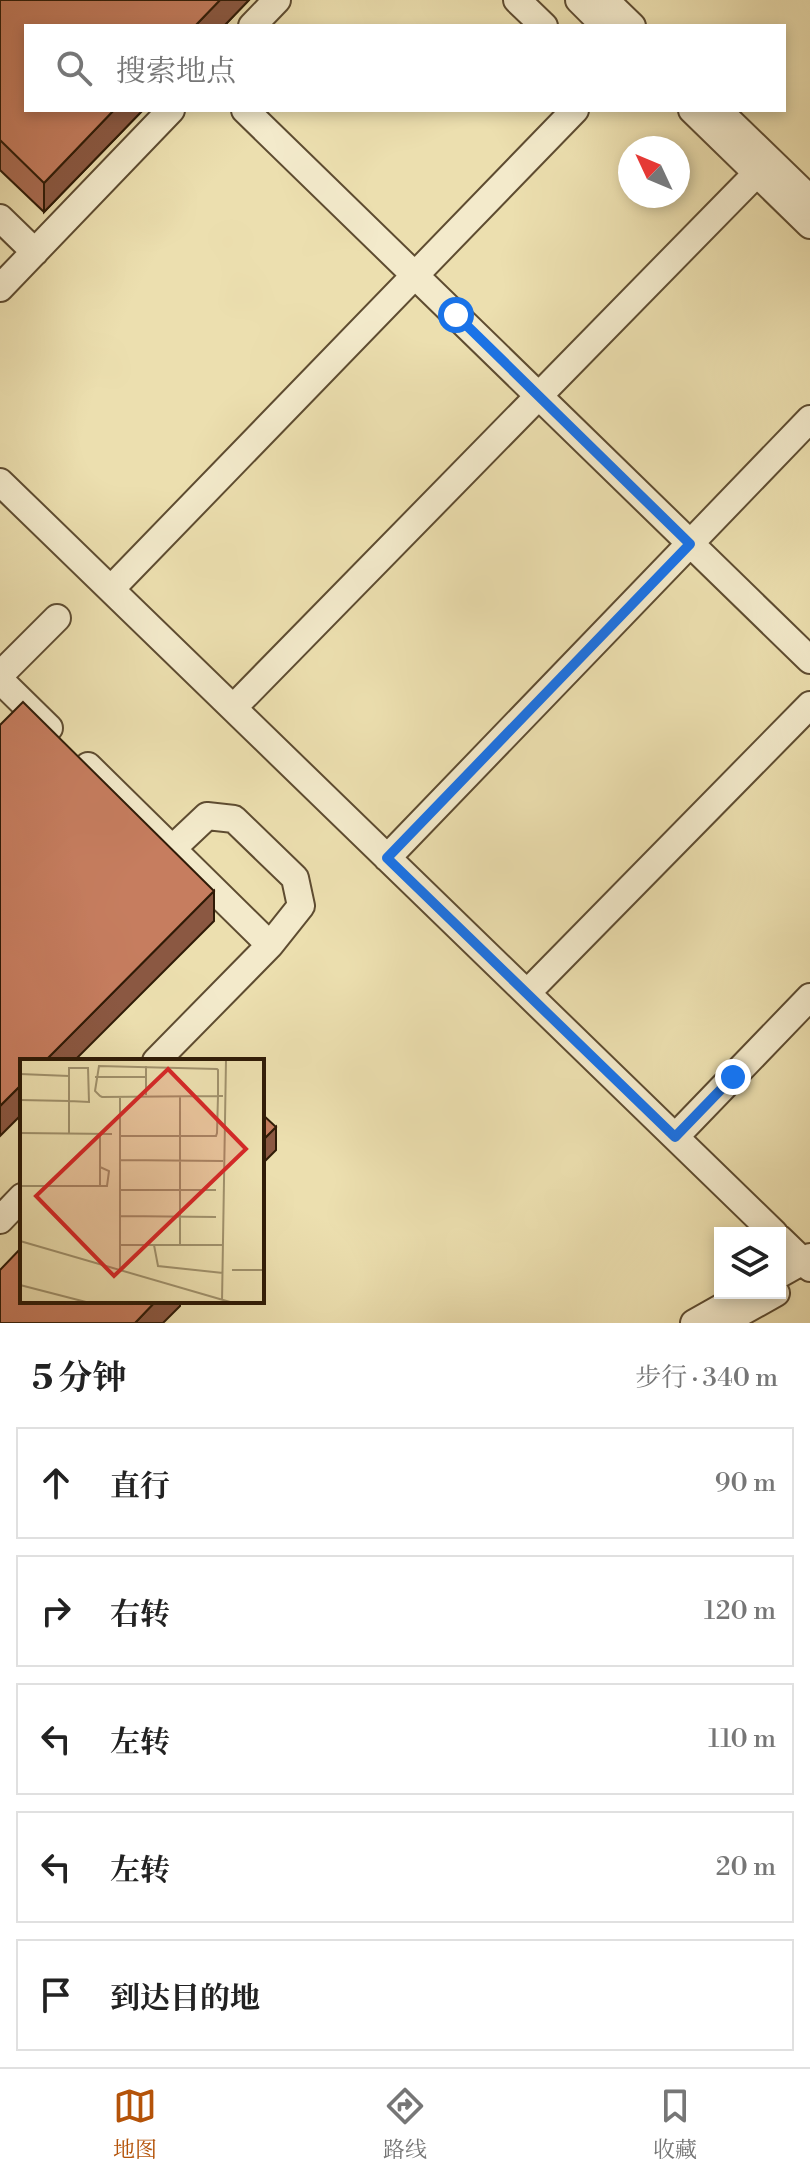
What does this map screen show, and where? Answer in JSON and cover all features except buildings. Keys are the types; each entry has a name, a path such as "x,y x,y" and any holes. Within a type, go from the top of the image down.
{"street":[{"path":"254,24 277,0"},
{"path":"517,0 542,24"},
{"path":"579,0 603,24"},
{"path":"605,0 630,24"},
{"path":"0,288 169,112"},
{"path":"247,112 810,660"},
{"path":"111,589 573,112"},
{"path":"694,112 810,225"},
{"path":"720,112 810,199"},
{"path":"233,708 757,173"},
{"path":"0,218 35,252"},
{"path":"387,858 810,419"},
{"path":"0,482 768,1227"},
{"path":"57,618 0,678 270,945"},
{"path":"527,993 810,705"},
{"path":"158,1059 270,945 301,906 295,878 234,819 207,816 172,849"},
{"path":"675,1137 810,997"},
{"path":"0,1220 20,1199"},
{"path":"786,1246 803,1267 786,1284"},
{"path":"694,1323 736,1299"},
{"path":"722,1323 765,1299"}],"route":[{"path":"456,315 690,544 387,858 675,1137 733,1077"}]}
